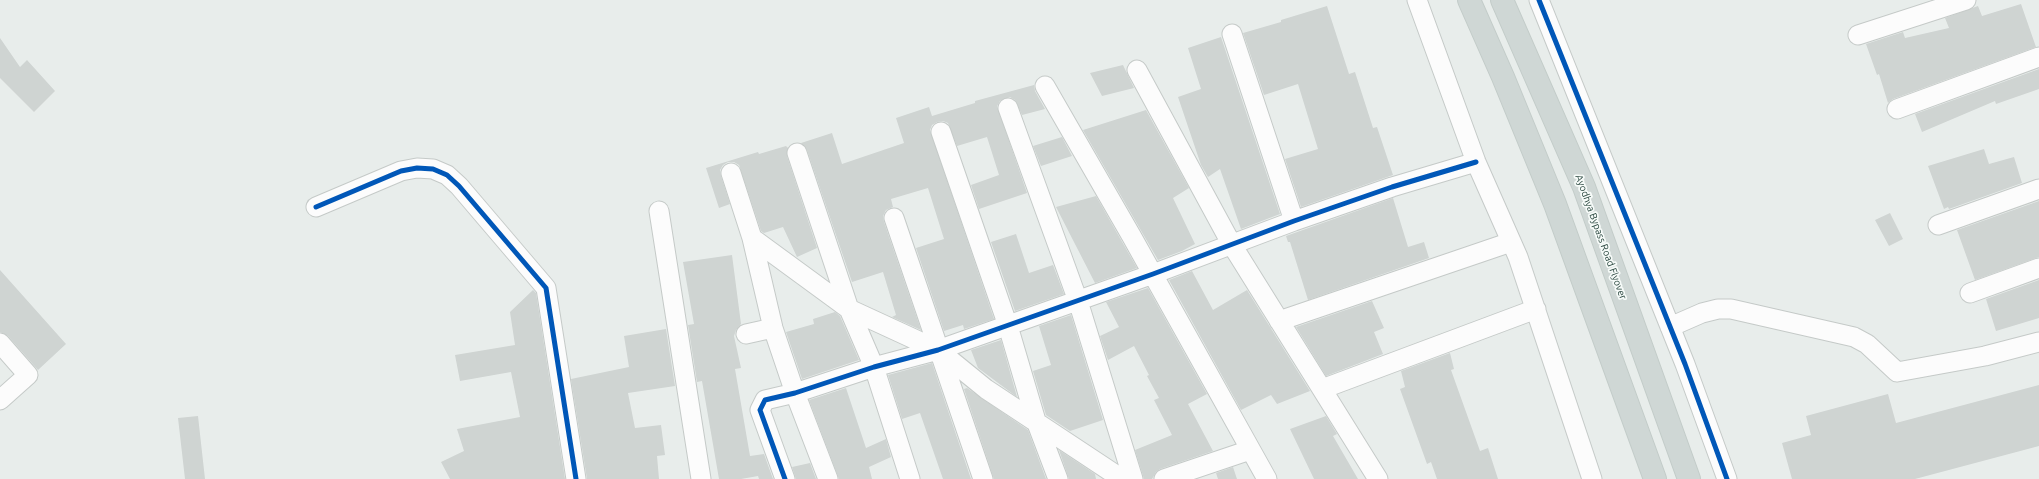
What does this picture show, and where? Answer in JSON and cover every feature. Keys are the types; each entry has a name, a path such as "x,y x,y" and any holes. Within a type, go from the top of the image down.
{"main road":[{"path":"1469,0 1503,76 1556,204 1655,479"},
{"name":"Ayodhya Bypass Road Flyover","path":"1502,0 1584,187 1689,479"}],"street":[{"path":"1418,0 1476,162 1511,242 1536,309 1592,479"},
{"path":"1539,0 1670,327 1727,479"},
{"path":"1858,36 1966,0"},
{"path":"1232,34 1294,221"},
{"path":"1897,109 2039,57"},
{"path":"1137,70 1232,245 1378,479"},
{"path":"1045,86 1230,410 1250,450 1267,479"},
{"path":"1008,108 1078,300 1133,479"},
{"path":"941,132 1008,326 1036,421 1058,479"},
{"path":"797,153 849,309 874,367 910,479"},
{"path":"785,479 760,410 765,400 795,393 874,367 938,350 1153,274 1294,221 1392,187 1476,162"},
{"path":"316,207 401,171 417,168 433,168 447,175 459,186 546,288 576,479"},
{"path":"731,172 752,238 773,328 795,393 828,479"},
{"path":"1938,225 2039,189"},
{"path":"659,211 701,479"},
{"path":"894,218 983,479"},
{"path":"752,238 849,309 938,350 986,389 1122,479"},
{"path":"1279,321 1511,242"},
{"path":"1970,293 2039,268"},
{"path":"1322,389 1536,309"},
{"path":"1670,327 1702,313 1718,309 1731,309 1854,337 1867,344 1897,372 1985,356 2039,342"},
{"path":"746,334 773,328"},
{"path":"0,343 28,375 0,400"},
{"path":"1164,479 1250,450"}],"building":[{"path":"2021,4 2036,47 1893,99 1888,103 1879,74 1877,75 1866,44 1903,32 1905,38 1949,28 1945,18 1978,6 1982,16"},
{"path":"1327,6 1349,74 1355,72 1373,128 1377,127 1393,175 1301,207 1285,159 1318,149 1298,84 1264,95 1243,33"},
{"path":"1221,37 1280,214 1241,229 1220,169 1208,177 1201,165 1178,97 1201,89 1188,48"},
{"path":"0,38 20,67 27,60 55,91 34,112 0,78"},
{"path":"1123,65 1134,88 1102,96 1090,73"},
{"path":"2039,69 2039,89 1996,104 1995,101 1922,132 1915,114"},
{"path":"1034,85 1035,91 1045,109 1022,115 1015,100 1010,97 1000,101 997,106 1027,193 979,209 971,185 999,175 987,137 957,146 948,123 943,121 937,122 932,125 930,130 994,319 964,329 963,325 944,331 916,248 944,239 928,188 891,199 893,207 886,210 883,216 921,330 892,317 896,315 883,272 852,282 807,150 801,143 832,133 842,164 904,143 896,118 929,107 932,116 975,103 975,101"},
{"path":"1146,110 1189,188 1173,198 1195,244 1182,251 1158,260 1083,130"},
{"path":"1062,137 1072,156 1041,166 1033,146"},
{"path":"786,146 788,148 787,156 817,248 797,257 783,227 764,233 761,231 739,165 734,162 728,162 723,165 720,170 730,204 719,208 706,168 758,152 759,154"},
{"path":"1984,149 1989,164 2014,157 2022,183 1949,209 1948,207 1944,209 1928,166"},
{"path":"1096,196 1137,268 1095,283 1056,207"},
{"path":"1393,198 1408,247 1424,242 1429,258 1308,300 1290,242 1288,242 1286,236"},
{"path":"2039,201 2039,257 1975,280 1957,230"},
{"path":"1890,213 1903,239 1889,246 1875,220"},
{"path":"1016,234 1029,273 1053,265 1064,294 1015,311 991,242"},
{"path":"732,255 741,324 736,330 734,336 741,368 735,369 750,456 764,454 773,479 759,479 758,476 741,479 719,479 702,381 697,382 688,325 694,324 683,262"},
{"path":"0,270 66,344 38,370 8,336 0,332"},
{"path":"1192,271 1213,310 1247,290 1310,391 1277,404 1271,395 1241,410 1169,280"},
{"path":"2039,280 2039,318 1996,331 1986,299"},
{"path":"1148,288 1207,394 1188,404 1213,451 1160,469 1156,472 1152,479 1144,479 1135,450 1172,435 1154,400 1159,398 1147,376 1149,375 1134,346 1108,360 1100,336 1119,327 1106,302"},
{"path":"533,290 536,293 565,479 450,479 441,462 464,451 457,429 520,417 511,372 460,381 455,355 515,345 510,312"},
{"path":"1372,301 1384,328 1374,332 1383,354 1326,376 1296,327"},
{"path":"835,312 840,316 859,360 802,379 786,332 814,324 813,319"},
{"path":"1071,315 1103,420 1070,431 1046,415 1033,371 1051,365 1039,326"},
{"path":"666,329 675,386 628,393 635,428 661,425 665,455 657,456 659,479 587,479 571,379 629,367 624,336"},
{"path":"1001,340 1017,397 978,368 971,350"},
{"path":"1450,353 1454,369 1451,370 1480,451 1488,448 1498,479 1437,479 1431,462 1427,464 1400,389 1405,387 1401,371"},
{"path":"932,363 971,479 943,479 920,413 902,419 888,375"},
{"path":"2039,385 2039,446 1915,479 1792,479 1782,443 1811,435 1806,416 1888,394 1896,423"},
{"path":"846,388 866,448 886,439 891,457 869,467 872,479 839,479 809,400"},
{"path":"967,388 1028,430 1046,479 994,479 964,389"},
{"path":"198,416 205,479 185,479 178,418"},
{"path":"1326,416 1337,434 1333,436 1358,479 1314,479 1290,429"},
{"path":"1059,450 1095,474 1096,479 1069,479"},
{"path":"810,463 816,479 796,479 792,467"},
{"path":"1233,467 1237,479 1218,479 1216,473"}],"cycle path":[{"path":"1539,0 1685,364 1727,479"},
{"path":"785,479 760,410 765,400 795,393 874,367 938,350 1153,274 1294,221 1392,187 1476,162"},
{"path":"316,207 401,171 417,168 433,169 447,175 459,186 546,288 576,479"}]}
